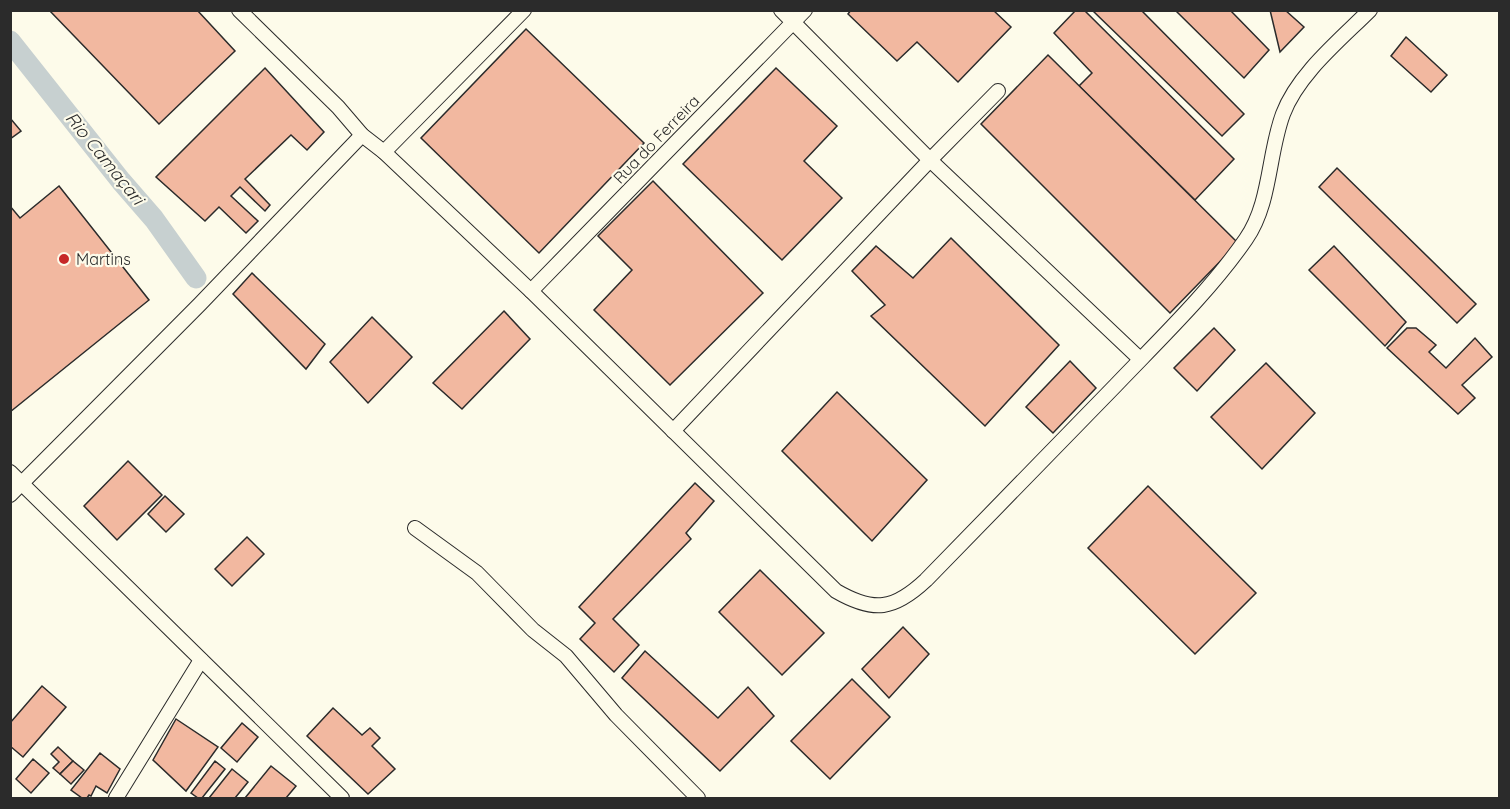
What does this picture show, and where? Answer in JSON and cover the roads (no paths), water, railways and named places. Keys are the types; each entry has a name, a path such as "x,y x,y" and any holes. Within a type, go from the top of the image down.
{"street":[{"path":"239,10 338,107 362,135 384,152 531,291 836,591 852,601 869,606 897,603 926,580 1140,359 1229,262 1248,236 1261,208 1278,130 1293,93 1304,78 1370,10"},
{"path":"384,152 524,10"},
{"path":"781,10 930,160 1140,359"},
{"name":"Rua do Ferreira","path":"531,291 805,10"},
{"path":"673,431 998,91"},
{"path":"10,495 200,304 362,135"},
{"path":"10,472 342,798"},
{"path":"414,528 477,573 533,630 566,656 616,715 698,798"},
{"path":"116,798 201,660"}],"waterway":[{"name":"Rio Camaçari","path":"10,41 154,219 196,278"}],"place":[{"name":"Martins","path":"64,259"}]}
